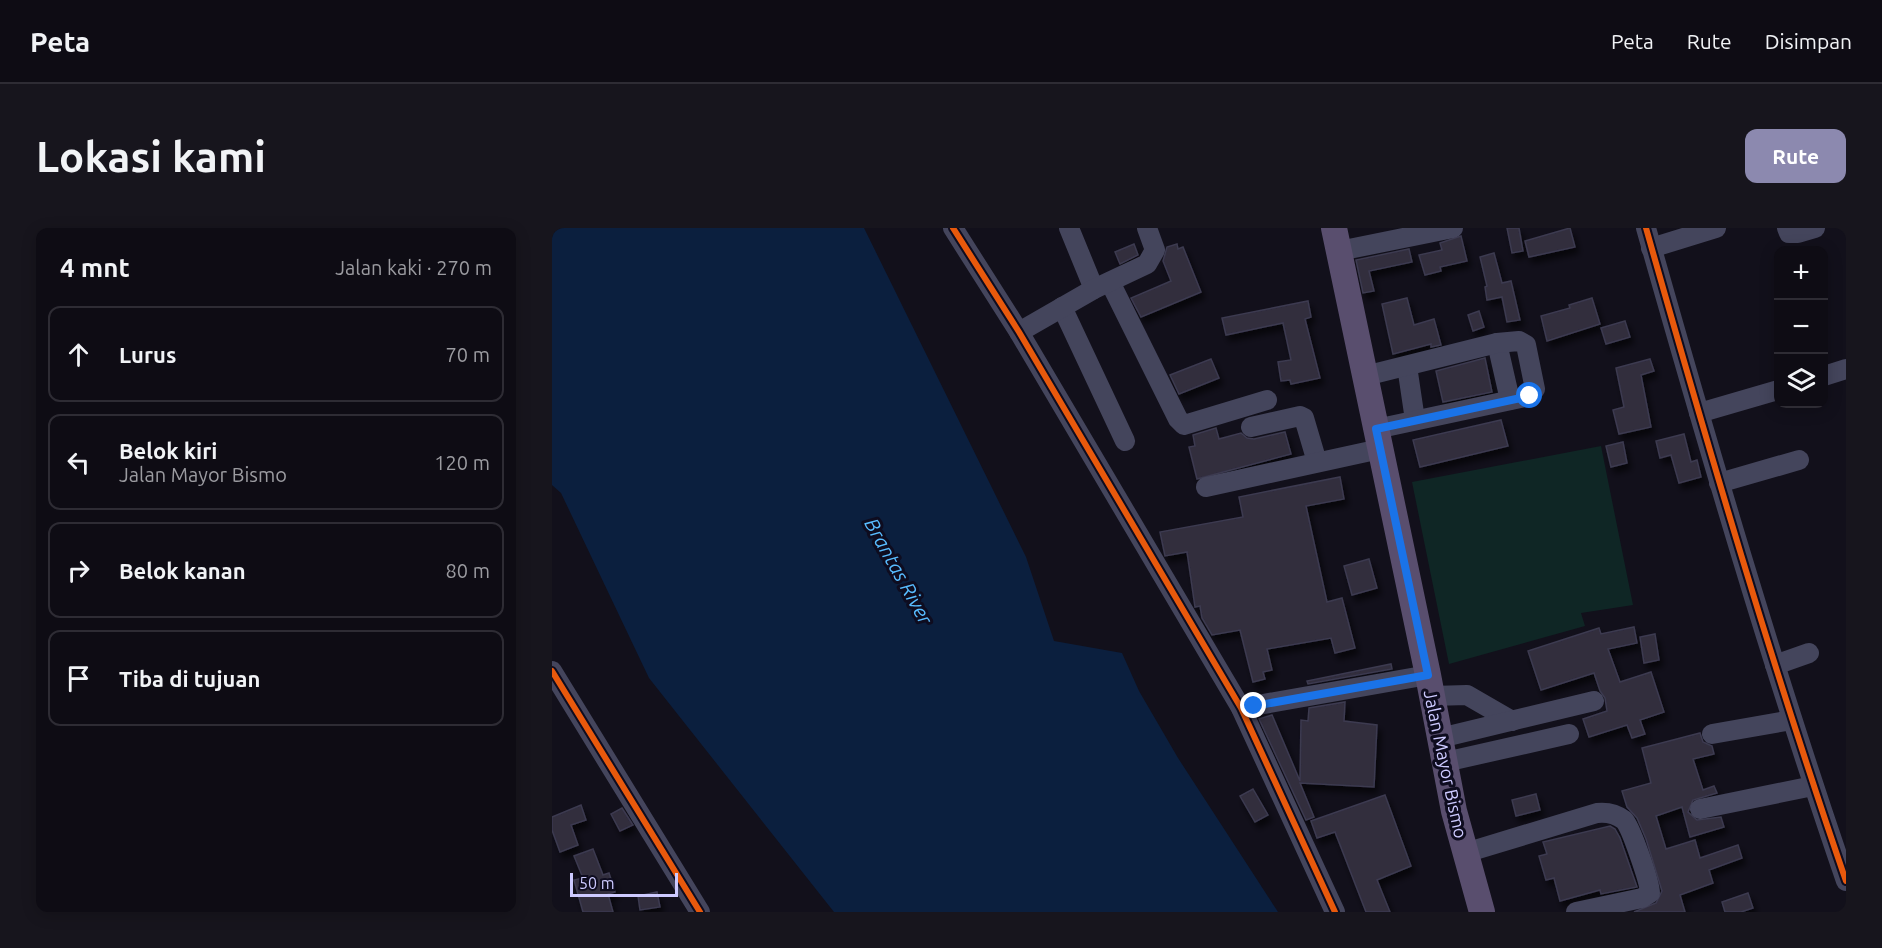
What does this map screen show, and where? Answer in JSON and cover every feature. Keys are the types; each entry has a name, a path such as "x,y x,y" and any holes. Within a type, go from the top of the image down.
{"main road":[{"name":"Jalan Mayor Bismo","path":"1337,240 1442,750 1465,853 1482,912"}],"street":[{"path":"953,228 1019,332 1241,708 1335,912"},
{"path":"1069,228 1178,419 1184,425 1267,400"},
{"path":"1019,332 1102,285 1147,264 1155,250 1147,228"},
{"path":"1337,240 1452,228"},
{"path":"1646,228 1719,483 1813,786 1846,881"},
{"path":"1651,248 1716,228"},
{"path":"1787,228 1794,234 1815,228"},
{"path":"1062,307 1125,441"},
{"path":"1206,487 1317,462 1378,439 1415,420 1530,396 1534,388 1532,366 1523,342 1497,343 1365,376"},
{"path":"1497,343 1510,399"},
{"path":"1407,366 1415,420"},
{"path":"1828,375 1846,369"},
{"path":"1699,413 1774,391"},
{"path":"1251,427 1300,416 1304,418 1317,462"},
{"path":"1719,483 1799,460"},
{"path":"1775,665 1809,653"},
{"path":"552,670 700,912"},
{"path":"1241,708 1430,686 1467,695 1512,721"},
{"path":"1442,750 1512,721 1594,701"},
{"path":"1712,734 1792,720"},
{"path":"1442,750 1569,734"},
{"path":"1700,809 1813,786"},
{"path":"1465,853 1597,813 1607,812 1618,816 1628,825 1650,893 1642,898 1576,912"}],"green space":[{"path":"1601,446 1633,605 1581,613 1585,626 1449,664 1412,482"}],"water":[{"name":"Brantas River","path":"552,228 864,228 1026,557 1054,641 1122,653 1139,691 1178,758 1278,912 834,912 649,678 561,493 552,485"}],"building":[{"path":"1507,228 1519,228 1523,251 1512,253"},
{"path":"1570,228 1575,247 1529,257 1525,241"},
{"path":"1461,236 1467,261 1440,267 1441,271 1425,275 1419,255 1442,250 1440,243"},
{"path":"1134,244 1138,255 1120,264 1115,252"},
{"path":"1177,244 1178,249 1183,247 1201,292 1141,317 1131,298 1171,281 1163,261 1167,247"},
{"path":"1409,249 1412,262 1369,271 1374,291 1363,293 1356,260"},
{"path":"1494,253 1502,283 1511,281 1520,320 1507,322 1502,297 1487,300 1485,287 1487,286 1480,257"},
{"path":"1407,298 1414,325 1434,319 1441,345 1431,347 1431,344 1393,354 1382,304"},
{"path":"1592,298 1600,324 1547,341 1541,316 1570,308 1569,305"},
{"path":"1308,301 1311,317 1305,319 1320,378 1291,384 1290,380 1281,381 1278,362 1291,360 1283,323 1226,335 1222,318"},
{"path":"1479,311 1484,327 1473,331 1468,315"},
{"path":"1625,321 1630,337 1606,344 1601,328"},
{"path":"1485,358 1492,392 1443,402 1436,371"},
{"path":"1211,359 1219,378 1179,394 1170,375"},
{"path":"1650,359 1654,371 1641,375 1651,427 1619,434 1613,410 1624,407 1616,368"},
{"path":"1501,420 1508,446 1420,467 1413,440"},
{"path":"1216,428 1219,439 1241,433 1247,438 1254,439 1285,432 1291,454 1197,479 1189,447 1195,446 1193,435"},
{"path":"1684,434 1691,462 1697,460 1701,477 1679,483 1671,455 1660,458 1656,441"},
{"path":"1623,442 1627,463 1611,467 1606,446"},
{"path":"1340,477 1344,499 1306,506 1327,602 1342,598 1355,648 1335,653 1331,638 1267,649 1272,670 1263,672 1265,679 1253,682 1240,630 1212,635 1202,618 1200,606 1195,607 1187,552 1165,556 1160,532 1243,517 1239,497"},
{"path":"1369,559 1377,588 1352,595 1344,566"},
{"path":"1634,627 1637,643 1608,649 1620,682 1651,672 1664,712 1640,720 1645,734 1632,738 1627,725 1589,737 1583,719 1607,711 1605,698 1594,673 1541,690 1528,651 1599,628 1601,634"},
{"path":"1655,634 1659,660 1644,663 1640,637"},
{"path":"1391,664 1392,669 1308,684 1307,681"},
{"path":"1345,702 1344,721 1377,725 1374,787 1300,783 1314,817 1306,820 1259,719 1272,715 1300,781 1301,720 1308,721 1309,708"},
{"path":"1700,733 1703,742 1712,746 1714,754 1693,759 1703,790 1714,786 1717,793 1693,800 1688,812 1697,820 1721,817 1724,827 1690,837 1682,807 1656,816 1666,849 1695,840 1700,858 1738,845 1742,858 1709,870 1713,883 1680,895 1685,912 1634,912 1656,903 1662,891 1646,839 1637,818 1627,807 1622,791 1651,783 1642,748"},
{"path":"1253,789 1268,815 1255,822 1240,796"},
{"path":"1536,794 1540,810 1516,816 1512,800"},
{"path":"1385,795 1411,866 1377,880 1390,912 1366,912 1335,832 1317,838 1311,821"},
{"path":"581,805 586,820 571,825 578,845 560,852 552,830 552,817"},
{"path":"622,808 633,825 620,831 611,814"},
{"path":"1610,826 1615,829 1620,838 1637,887 1601,894 1600,890 1560,901 1554,878 1546,880 1539,856 1547,854 1543,842"},
{"path":"593,849 603,875 609,873 615,892 608,894 613,912 583,912 574,880 583,878 574,856"},
{"path":"657,892 660,907 640,910 638,896"},
{"path":"1748,893 1753,908 1741,912 1725,912 1722,902"}],"cycle path":[{"path":"953,228 1019,332 1241,708 1335,912"},
{"path":"1646,228 1742,556 1792,719 1846,881"},
{"path":"552,671 700,912"}],"route":[{"path":"1254,706 1428,675 1376,429 1530,396"}]}
